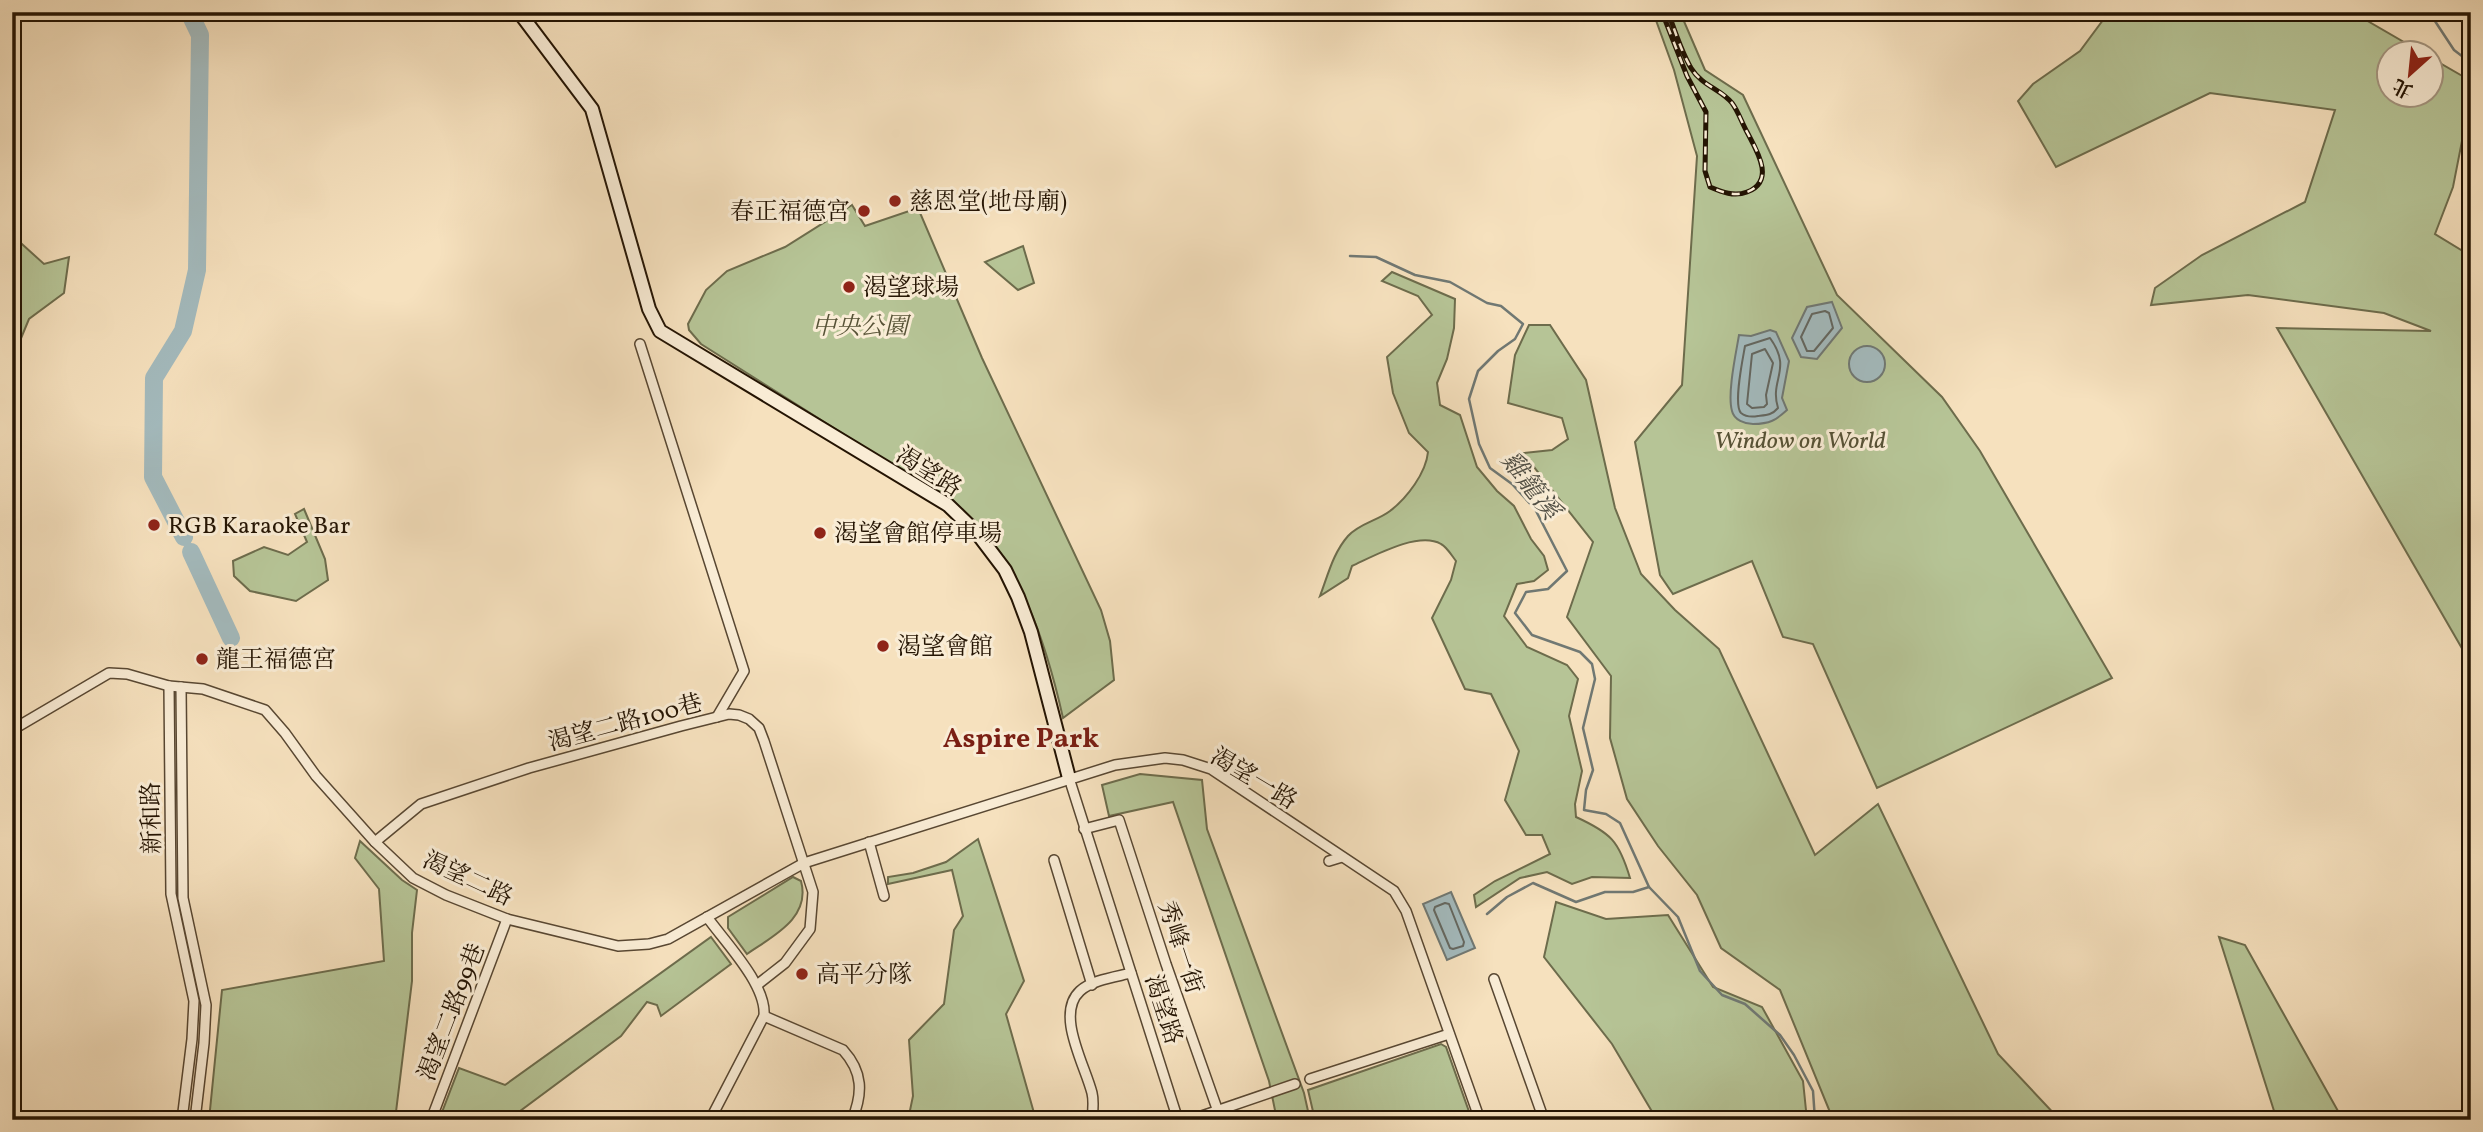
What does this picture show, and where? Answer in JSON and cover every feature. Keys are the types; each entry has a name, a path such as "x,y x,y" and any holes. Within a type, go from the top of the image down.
{"street":[{"name":"渴望路","path":"519,12 592,109 649,309 660,331 948,505 976,533 1005,570 1018,597 1042,670 1084,829 1178,1120"},
{"path":"640,344 744,671 717,717"},
{"path":"12,730 109,673 127,674 169,686"},
{"name":"渴望二路","path":"169,686 204,689 265,710 316,776 375,842 413,878 446,895 507,919 618,946 649,944 668,939 804,863"},
{"name":"新和路","path":"169,686 171,894 194,1001 182,1120"},
{"name":"新和路","path":"181,687 183,898 206,1005 195,1120"},
{"name":"渴望二路100巷","path":"375,842 421,804 529,768 717,717 739,715 759,728 813,892 810,929 785,963 757,985"},
{"name":"渴望一路","path":"804,863 1115,765 1165,758 1211,769 1282,821 1394,891 1395,902 1449,1034 1480,1120"},
{"name":"秀峰一街","path":"1084,829 1119,820 1219,1115"},
{"path":"869,842 884,896"},
{"path":"1329,861 1342,857"},
{"path":"1054,860 1092,985"},
{"path":"707,917 757,985 765,1005 764,1016 710,1120"},
{"name":"渴望二路99巷","path":"431,1120 507,919"},
{"path":"1092,1120 1093,1096 1069,1020 1069,1006 1080,990 1130,973"},
{"path":"1494,979 1544,1120"},
{"path":"764,1016 843,1050 850,1058 857,1069 859,1080 859,1097 852,1120"},
{"path":"1310,1079 1449,1034"},
{"path":"1190,1120 1219,1115 1295,1084"}],"green space":[{"name":"Window on World","path":"1653,12 1680,12 1705,70 1743,95 1837,295 1942,397 1980,451 2112,678 1877,788 1813,644 1783,637 1752,561 1673,594 1660,575 1635,442 1682,385 1697,156 1674,70"},
{"path":"2109,12 2352,12 2397,38 2374,38 2374,108 2444,108 2444,65 2471,81 2471,95 2453,187 2435,234 2471,256 2471,664 2277,328 2431,331 2384,313 2248,295 2151,305 2155,288 2202,255 2305,202 2335,110 2210,93 2056,167 2018,101 2033,84 2080,51"},
{"name":"中央公園","path":"852,205 865,226 918,208 982,358 1101,610 1110,641 1114,680 1063,718 1048,661 1028,605 1000,554 962,509 701,344 689,330 688,324 706,290 727,271 785,247"},
{"path":"12,235 44,264 69,257 64,293 29,319 12,360"},
{"path":"1023,246 1034,283 1018,290 985,262"},
{"path":"1392,272 1455,299 1454,328 1447,359 1437,383 1440,405 1460,415 1477,467 1514,506 1531,539 1544,556 1548,570 1534,581 1517,584 1504,616 1527,647 1567,665 1578,679 1569,716 1582,771 1575,804 1576,817 1598,828 1612,840 1622,855 1630,878 1592,877 1572,884 1547,872 1520,878 1476,907 1474,895 1495,881 1550,854 1542,835 1526,835 1505,800 1519,751 1491,694 1465,689 1432,618 1451,580 1456,561 1441,544 1431,541 1409,543 1352,566 1348,578 1320,596 1331,564 1348,536 1396,506 1415,485 1424,468 1428,452 1409,433 1393,393 1387,357 1432,315 1418,296 1382,281"},
{"path":"1529,325 1550,325 1586,380 1615,508 1641,574 1675,610 1719,649 1815,855 1878,804 1998,1054 2060,1120 1837,1120 1832,1117 1780,990 1721,948 1697,895 1658,846 1627,799 1610,738 1611,676 1567,617 1593,542 1523,453 1552,450 1568,439 1562,418 1508,403 1515,355"},
{"path":"304,509 325,559 328,580 296,601 250,591 234,576 233,561 264,547 288,555 307,542 295,514"},
{"path":"1140,774 1202,780 1207,829 1304,1093 1310,1120 1277,1120 1269,1081 1173,802 1109,816 1102,785"},
{"path":"978,839 1024,981 1006,1014 1036,1120 908,1120 913,1096 909,1040 944,1004 954,930 963,916 952,870 888,884 888,877 913,873 946,862"},
{"path":"360,841 402,880 417,890 412,933 412,981 395,1120 209,1120 222,990 384,961 379,889 355,858"},
{"path":"793,877 801,881 803,894 795,916 778,933 747,954 728,928 728,917"},
{"path":"1556,902 1606,919 1668,915 1713,987 1762,1007 1803,1081 1807,1120 1657,1120 1612,1044 1544,957"},
{"path":"711,937 731,964 661,1016 657,1005 647,1002 621,1036 508,1120 439,1120 459,1068 505,1085"},
{"path":"2219,937 2245,945 2343,1120 2271,1120 2275,1114"},
{"path":"1441,1044 1446,1047 1472,1120 1315,1120 1308,1090"}],"water":[{"path":"1832,302 1842,328 1817,359 1801,357 1792,338 1807,307"},
{"path":"1770,330 1776,332 1789,361 1782,398 1787,410 1768,422 1759,424 1740,421 1735,417 1731,404 1732,373 1739,335 1751,336"},
{"path":"1867,346 1880,351 1885,364 1880,377 1867,382 1854,377 1849,364 1854,351"},
{"path":"1451,892 1475,948 1447,960 1423,904"}],"waterway":[{"path":"184,537 153,477 154,378 183,331 197,270 200,35 189,12"},
{"path":"2429,12 2454,50 2471,63"},
{"name":"雞籠溪","path":"1350,256 1376,257 1415,275 1450,282 1487,303 1501,306 1523,324 1515,339 1478,371 1469,399 1479,444 1490,468 1512,484 1535,509 1567,571 1548,589 1526,592 1515,613 1532,635 1580,652 1592,664 1595,679 1583,728 1593,770 1586,790 1584,810 1606,814 1620,823 1649,887 1678,917 1700,971 1722,995 1745,1004 1780,1035 1813,1091 1815,1120"},
{"path":"191,552 231,638"},
{"path":"1487,914 1507,897 1533,883 1576,902 1605,892 1633,892 1649,887"}],"railway":[{"path":"1662,12 1687,76 1706,112 1705,171 1710,187 1733,194 1747,192 1761,181 1762,165 1759,156 1732,103 1700,79 1691,68 1668,12"}],"place":[{"name":"慈恩堂(地母廟)","path":"895,201"},
{"name":"春正福德宮","path":"864,211"},
{"name":"渴望球場","path":"849,287"},
{"name":"RGB Karaoke Bar","path":"154,525"},
{"name":"渴望會館停車場","path":"820,533"},
{"name":"渴望會館","path":"883,646"},
{"name":"龍王福德宮","path":"202,659"},
{"name":"高平分隊","path":"802,974"}],"district":[{"name":"Aspire Park","path":"1021,737"}]}
